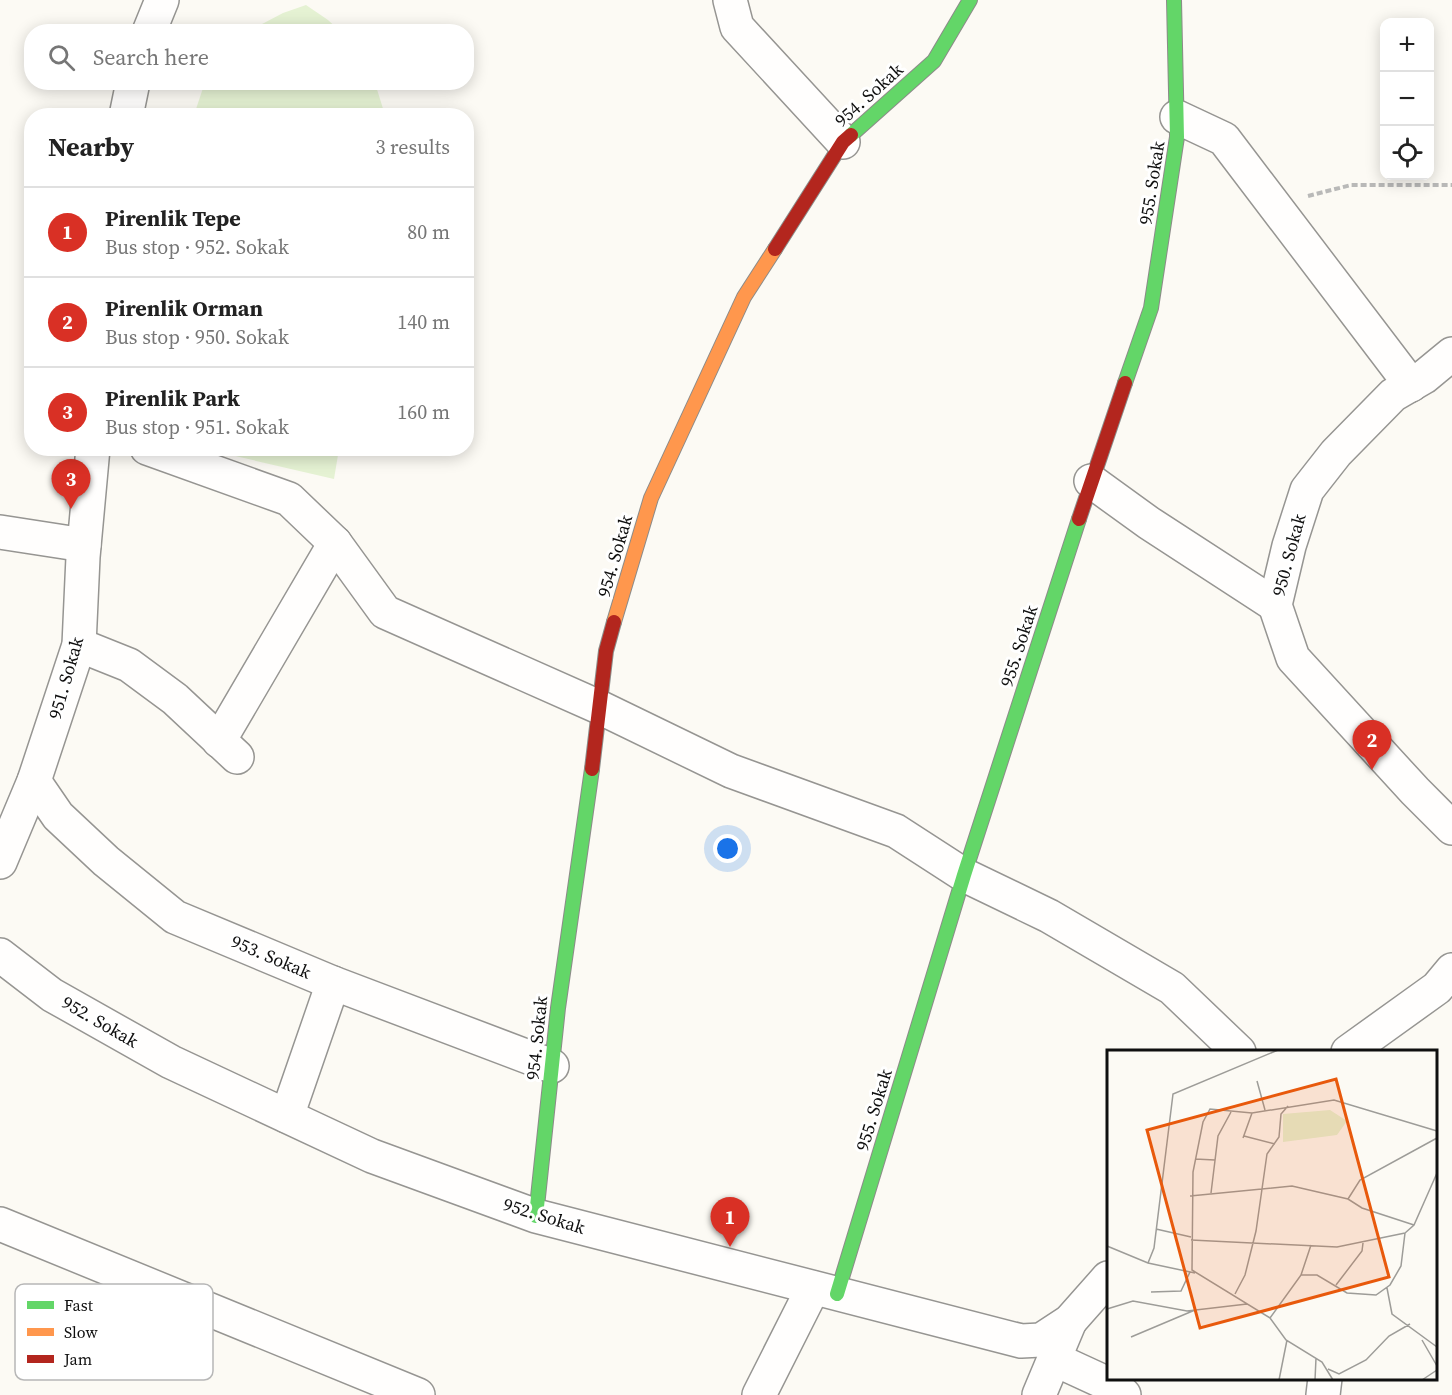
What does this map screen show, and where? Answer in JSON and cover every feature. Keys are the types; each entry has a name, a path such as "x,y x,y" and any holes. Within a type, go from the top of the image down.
{"street":[{"path":"152,24 162,0"},
{"path":"730,0 737,27 843,142"},
{"name":"954. Sokak","path":"536,1216 558,1008 606,651 651,498 744,297 843,142 934,61 969,0"},
{"name":"955. Sokak","path":"825,1291 964,875 1091,481 1151,308 1177,137 1174,0"},
{"path":"128,108 131,90"},
{"path":"1177,117 1224,138 1411,385"},
{"name":"950. Sokak","path":"1452,354 1394,395 1336,453 1307,490 1289,546 1275,605 1293,658 1408,784 1452,828"},
{"name":"951. Sokak","path":"0,862 34,781 79,645 84,545 92,456"},
{"path":"169,456 289,499 334,543 385,612 599,707 731,771 896,831 964,875 1049,915 1172,988 1237,1050"},
{"path":"1091,481 1149,523 1275,605"},
{"path":"0,532 84,545"},
{"path":"79,645 129,665 176,699 228,749 334,543"},
{"name":"953. Sokak","path":"34,781 58,816 106,861 175,917 333,983 552,1066"},
{"name":"952. Sokak","path":"0,955 52,995 171,1062 372,1156 536,1216 1021,1341 1041,1340 1070,1321 1107,1279"},
{"path":"1353,1050 1377,1040 1437,988 1452,970"},
{"path":"287,1116 333,983"},
{"path":"0,1224 147,1284"},
{"path":"759,1395 825,1291"},
{"path":"213,1311 418,1395"},
{"path":"1039,1395 1070,1321"},
{"path":"1053,1359 1117,1388 1124,1395"}],"path":[{"path":"1275,205 1351,185 1452,185"}],"green space":[{"path":"306,5 332,24 262,24 283,13"},
{"path":"202,90 377,90 383,108 196,108"},
{"path":"235,456 338,456 334,479"}],"traffic: fast":[{"path":"851,135 934,61 970,0"},
{"path":"1125,383 1151,308 1177,137 1174,0"},
{"path":"837,1294 964,875 1079,519"},
{"path":"536,1216 558,1008 592,769"}],"traffic: slow":[{"path":"614,622 651,498 744,297 775,249"}],"traffic: jam":[{"path":"775,249 843,142 851,135"},
{"path":"1079,519 1125,383"},
{"path":"592,769 606,651 614,622"}],"place":[{"name":"Pirenlik Park","path":"71,509"},
{"name":"Pirenlik Orman","path":"1372,770"},
{"name":"Pirenlik Tepe","path":"730,1247"}]}
